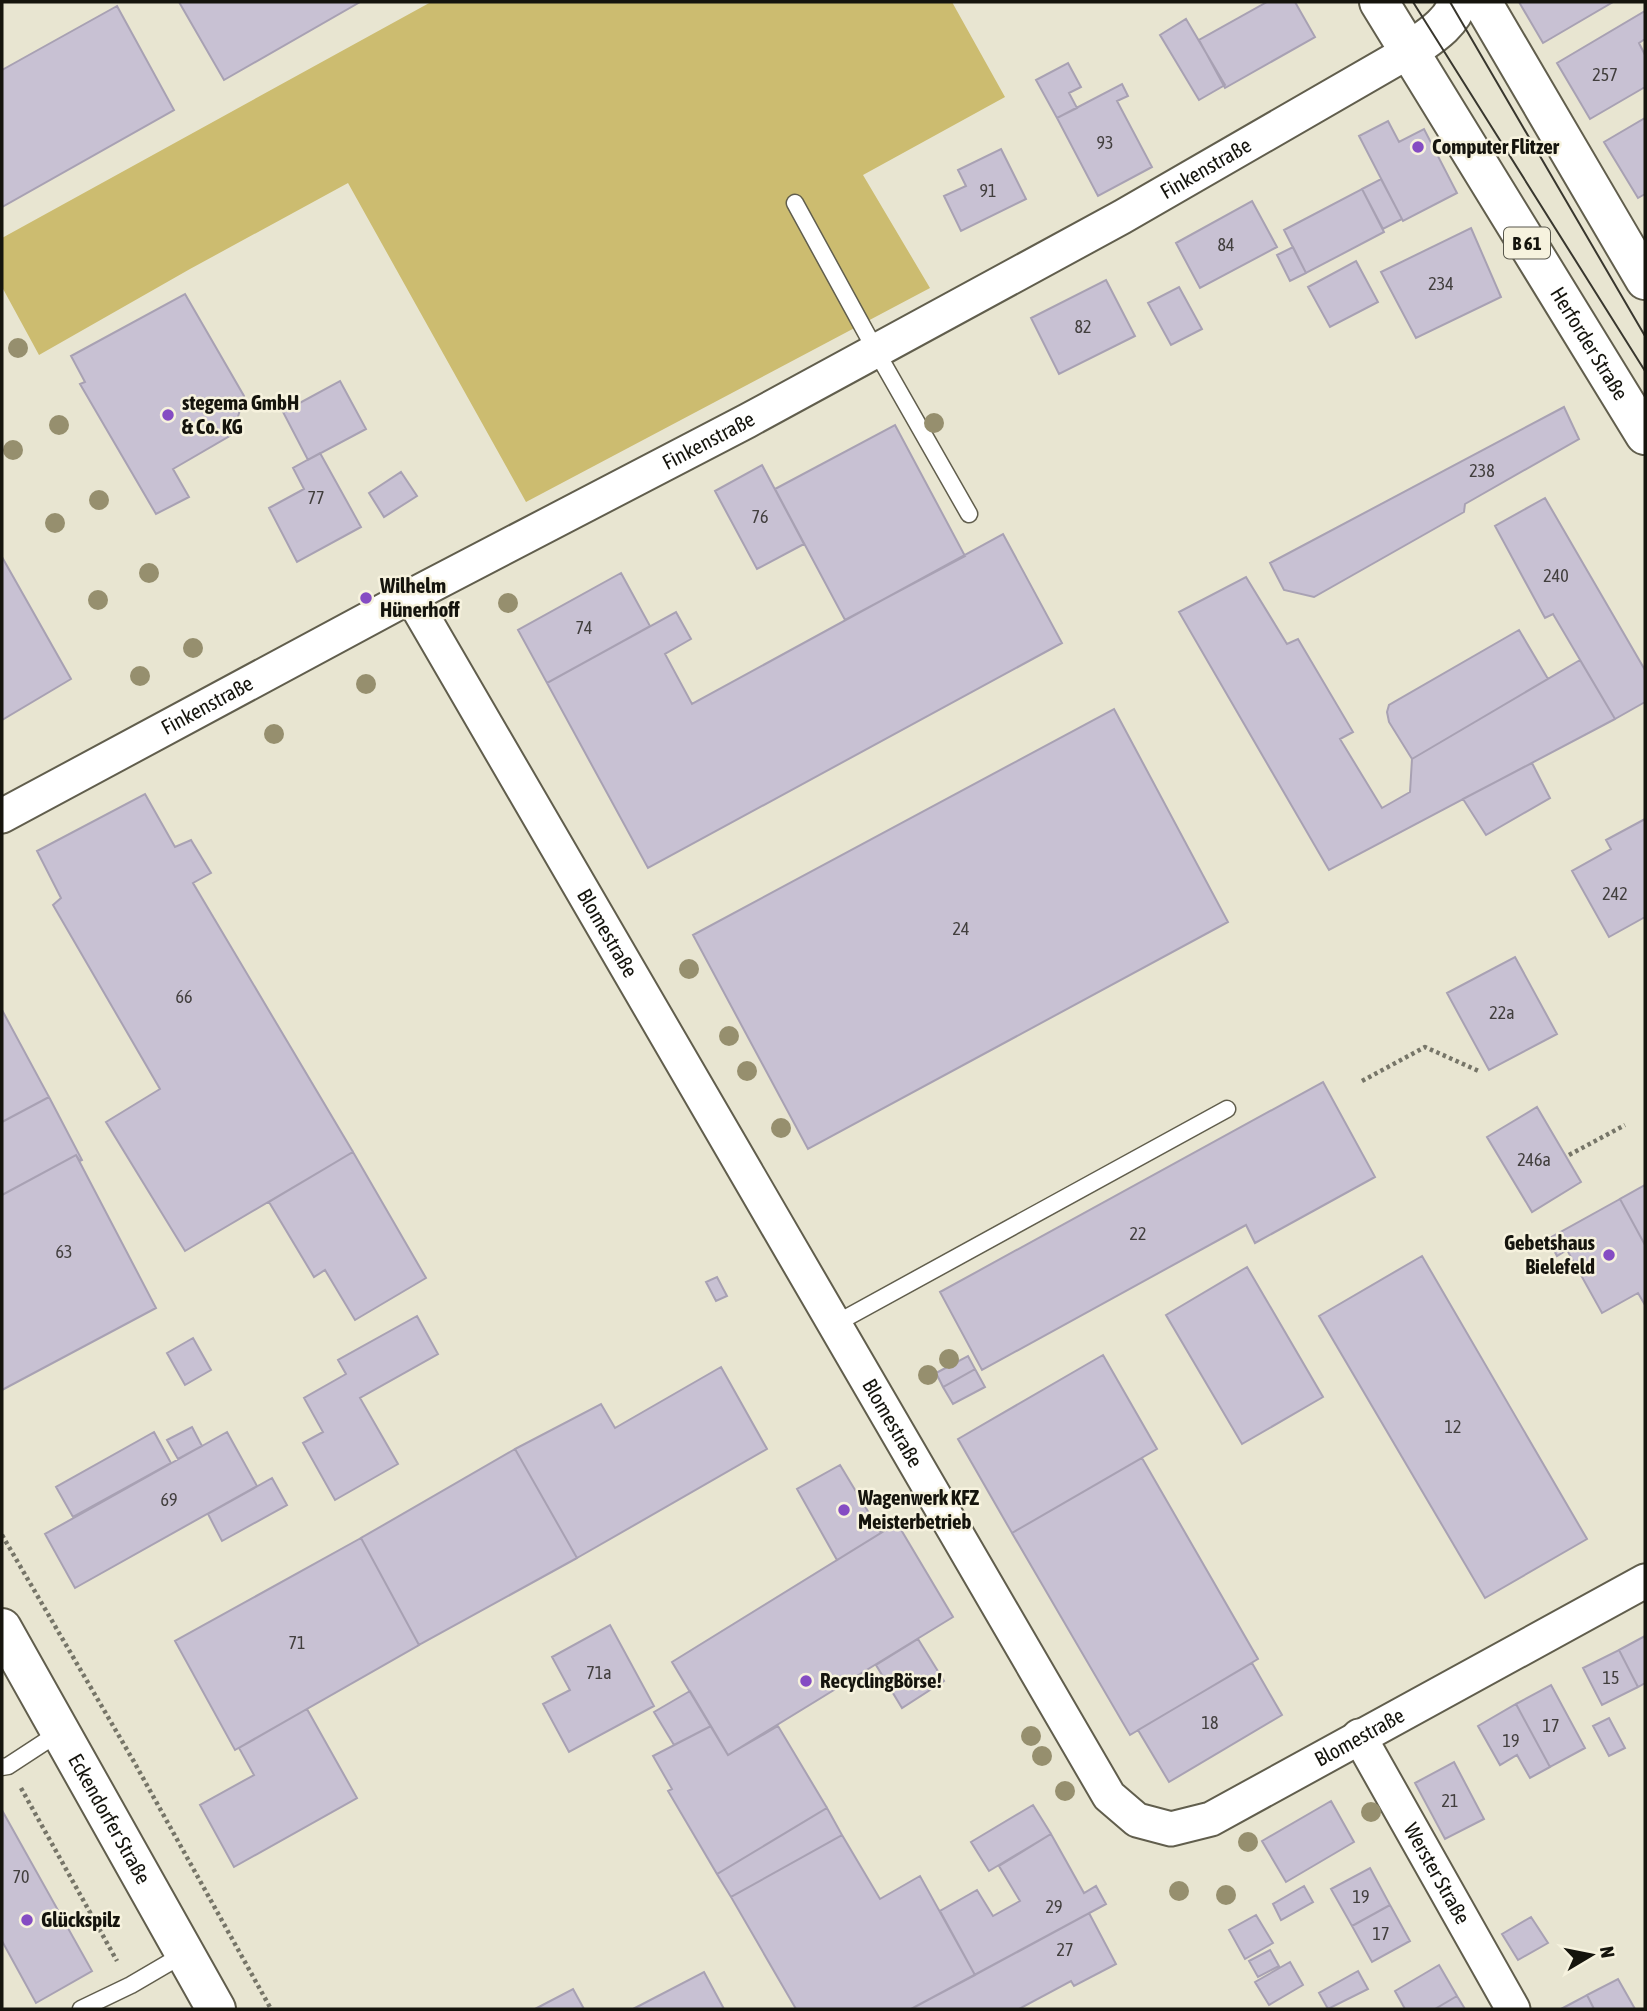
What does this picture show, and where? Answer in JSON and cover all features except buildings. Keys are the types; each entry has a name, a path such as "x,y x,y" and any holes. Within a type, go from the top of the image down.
{"main road":[{"name":"Herforder Straße","path":"1379,2 1645,435"},
{"path":"1408,52 1446,22 1458,2"},
{"path":"1482,2 1645,280"},
{"name":"Eckendorfer Straße","path":"2,1628 216,2009"}],"street":[{"name":"Finkenstraße","path":"2,816 411,596 876,351 1203,172 1408,52"},
{"name":"Blomestraße","path":"411,596 1108,1796 1137,1820 1171,1829 1211,1819 1645,1581"},
{"name":"Werster Straße","path":"1359,1736 1513,2009"}],"lane":[{"path":"795,203 969,514"},
{"path":"835,1324 1227,1109"},
{"path":"5,1766 60,1732"},
{"path":"80,2009 131,1985 184,1954"}],"path":[{"path":"1362,1082 1425,1047 1481,1072"},
{"path":"1569,1155 1625,1125"},
{"path":"2,1535 133,1760 271,2009"},
{"path":"5,1766 131,1985"}],"shaded area":[{"path":"431,2 952,2 1005,97 863,175 930,288 526,502 348,183 39,355 2,287 2,238"}],"tram line":[{"path":"1413,2 1645,371"},
{"path":"1450,2 1645,336"}],"place":[{"name":"Computer Flitzer","path":"1418,147"},
{"name":"stegema GmbH & Co. KG","path":"168,415"},
{"name":"Wilhelm Hünerhoff","path":"366,598"},
{"name":"Gebetshaus Bielefeld","path":"1609,1255"},
{"name":"Wagenwerk KFZ Meisterbetrieb","path":"844,1510"},
{"name":"RecyclingBörse!","path":"806,1681"},
{"name":"Glückspilz","path":"27,1920"}]}
